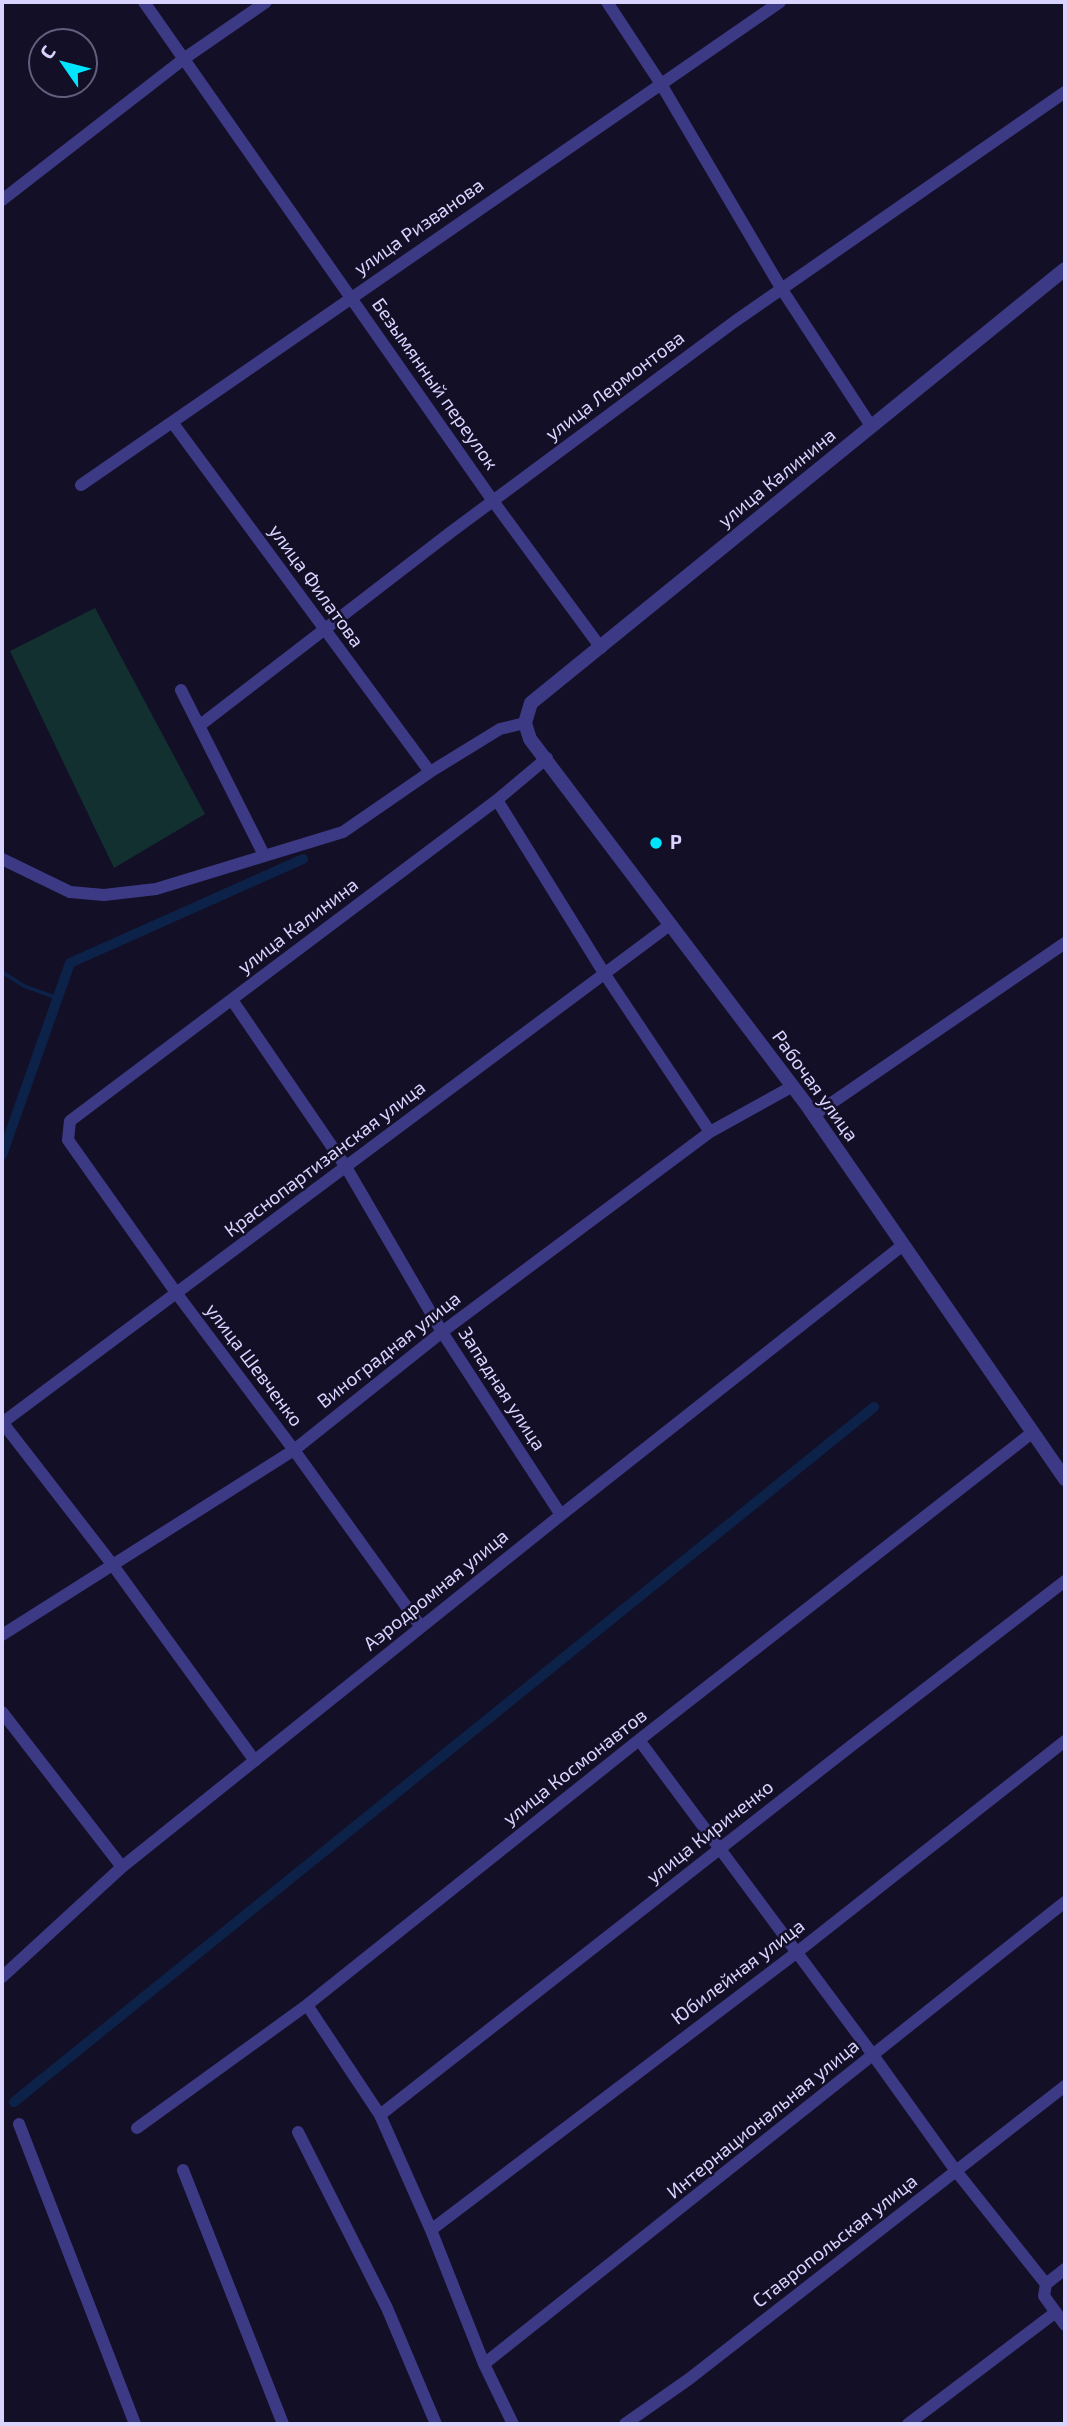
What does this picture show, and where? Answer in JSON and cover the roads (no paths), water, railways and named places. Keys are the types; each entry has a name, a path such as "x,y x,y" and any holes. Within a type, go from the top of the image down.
{"street":[{"name":"Безымянный переулок","path":"144,2 493,501 601,648"},
{"path":"2,200 185,58 266,2"},
{"path":"607,2 661,84 781,288 871,426"},
{"name":"улица Ризванова","path":"81,485 780,2"},
{"name":"улица Лермонтова","path":"199,726 493,501 781,288 1065,92"},
{"name":"улица Калинина","path":"525,723 531,703 1065,269"},
{"name":"улица Филатова","path":"172,422 430,772"},
{"path":"181,690 264,855"},
{"path":"2,859 70,892 104,895 156,889 344,832 430,772 500,729 525,723"},
{"name":"Рабочая улица","path":"525,723 530,739 547,758 814,1115 1065,1479"},
{"name":"улица Калинина","path":"70,1121 497,800 547,758"},
{"path":"497,800 604,974 710,1132"},
{"name":"Краснопартизанская улица","path":"2,1423 671,924"},
{"path":"814,1115 1065,943"},
{"name":"Западная улица","path":"232,1000 346,1167 442,1332 561,1515"},
{"name":"Виноградная улица","path":"2,1635 294,1450 442,1332 710,1132 793,1086"},
{"name":"улица Шевченко","path":"70,1121 68,1140 177,1294 294,1450 421,1627"},
{"name":"Аэродромная улица","path":"3,1972 122,1867 903,1245"},
{"path":"2,1423 111,1564 255,1761"},
{"name":"улица Космонавтов","path":"137,2128 307,2005 639,1740 1033,1432"},
{"name":"улица Кириченко","path":"380,2115 1065,1581"},
{"path":"2,1713 122,1867"},
{"path":"639,1740 956,2171 1046,2284"},
{"name":"Юбилейная улица","path":"431,2230 796,1952 1065,1741"},
{"name":"Интернациональная улица","path":"484,2364 1065,1902"},
{"path":"307,2005 380,2115 431,2230 484,2364 513,2424"},
{"name":"Ставропольская улица","path":"625,2424 689,2379 1065,2086"},
{"path":"19,2124 135,2424"},
{"path":"298,2132 387,2308 436,2424"},
{"path":"183,2170 283,2424"},
{"path":"1065,2269 1046,2284 1044,2296 1065,2325"},
{"path":"908,2424 1056,2312"}],"waterway":[{"path":"2,1155 70,963 303,859"},
{"path":"2,972 24,986 57,998"},
{"path":"14,2102 874,1407"}],"place":[{"name":"Р","path":"656,843"}]}
